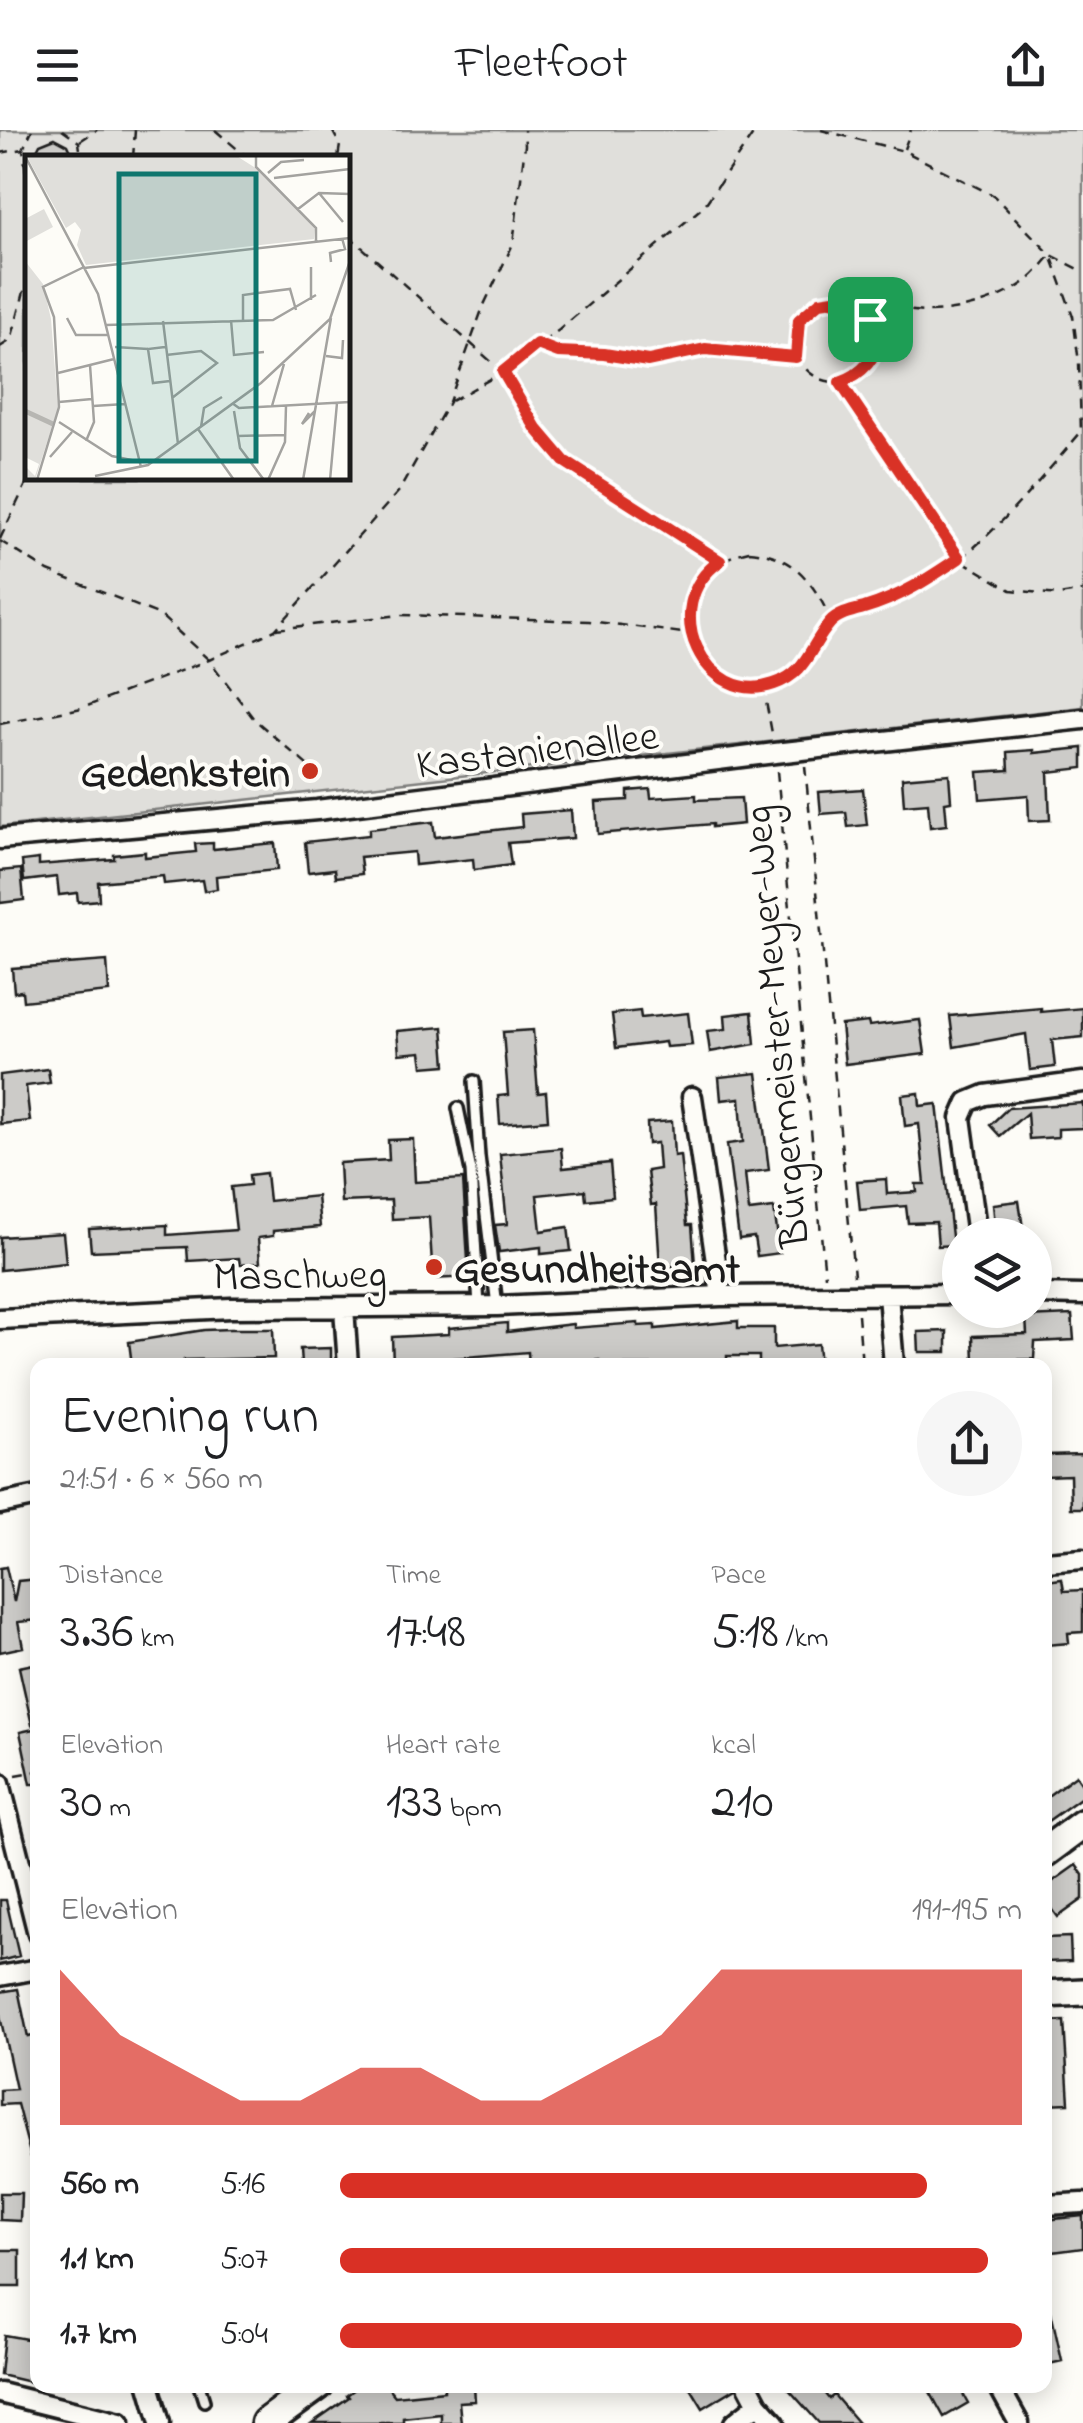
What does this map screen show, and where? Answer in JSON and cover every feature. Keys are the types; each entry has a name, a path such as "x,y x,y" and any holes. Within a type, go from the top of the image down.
{"main road":[{"path":"1052,1847 1083,1824"},
{"path":"266,2423 307,2393"}],"street":[{"name":"Kastanienallee","path":"0,840 317,810 1083,719"},
{"path":"975,1218 961,1118 968,1102 985,1095 1083,1082"},
{"path":"692,1097 721,1296"},
{"name":"Maschweg","path":"0,1319 231,1308 942,1294"},
{"path":"1052,1294 1083,1295"},
{"path":"888,1295 893,1358"},
{"path":"344,1308 348,1358"},
{"path":"0,1504 30,1498"},
{"path":"1052,1561 1083,1559"},
{"path":"0,1781 30,1902"},
{"path":"0,1976 30,1970"},
{"path":"1052,1994 1083,1992"},
{"path":"1052,2205 1083,2203"},
{"path":"0,2393 120,2423"},
{"path":"151,2393 158,2422"},
{"path":"752,2393 776,2423"},
{"path":"1002,2393 1019,2423"},
{"path":"734,2423 758,2404"}],"lane":[{"path":"474,1081 488,1306"},
{"path":"458,1108 471,1171 488,1306"},
{"path":"201,2393 204,2401"}],"path":[{"path":"25,165 23,149 32,130"},
{"path":"62,130 79,142 81,155"},
{"path":"79,142 97,130"},
{"path":"134,155 135,130"},
{"path":"214,130 244,155"},
{"path":"332,130 340,145 338,155"},
{"path":"275,630 399,490 450,402 483,308 513,244 526,145 524,130"},
{"path":"450,402 503,372 558,330 704,206 756,130"},
{"path":"821,130 904,150 993,195 1051,255 1083,271"},
{"path":"904,150 912,130"},
{"path":"0,153 23,149"},
{"path":"350,238 503,372 536,428 564,461 720,561"},
{"path":"870,319 892,306 911,313 959,310 1029,280 1051,255"},
{"path":"831,620 818,592 794,563 770,552 749,551 720,561 708,569 688,606 696,652 722,678 748,686 774,684 801,669 831,620 906,594 959,558 1014,512 1081,432 1073,316 1051,255"},
{"path":"0,347 11,340 25,288"},
{"path":"537,344 558,352 648,361 705,349 796,357 812,375 826,382 840,382 859,376 875,355 875,326 858,305 840,299 820,302 799,320 796,357"},
{"path":"840,382 959,558 1011,590 1059,595 1083,591"},
{"path":"27,480 0,540 48,570 160,615 209,660 254,719 308,766"},
{"path":"0,724 82,708 209,660 275,630 400,615 589,621 692,634"},
{"name":"Bürgermeister-Meyer-Weg","path":"762,686 776,753 826,1296"},
{"name":"Bürgermeister-Meyer-Weg","path":"804,750 805,797 861,1358"},
{"path":"0,1781 30,1773"}],"shaded area":[{"path":"0,130 1083,130 1083,707 0,827"}],"building":[{"path":"55,138 68,145 73,155 34,155 40,144"},
{"path":"1083,748 1083,768 1048,772 1050,820 1029,821 1028,795 980,799 978,772 1009,770 1008,752"},
{"path":"949,774 951,801 945,802 947,825 930,827 928,803 904,805 902,778"},
{"path":"650,789 651,798 741,798 743,824 598,834 596,802 628,800 628,791"},
{"path":"863,789 867,825 848,827 846,812 821,814 819,792"},
{"path":"571,810 573,838 508,843 511,865 474,870 473,859 415,865 414,852 360,857 362,874 336,877 335,869 308,872 305,842 433,822 435,837 522,827 521,814"},
{"path":"213,843 213,849 275,843 277,870 216,876 217,889 204,891 202,880 164,884 163,876 98,882 99,900 78,902 77,893 59,895 57,877 24,881 22,861 39,859 39,865 114,859 114,855 145,852 145,857 196,852 195,844"},
{"path":"21,869 24,900 0,903 0,871"},
{"path":"107,961 109,992 23,1001 22,991 14,992 12,968"},
{"path":"1041,1008 1041,1012 1083,1008 1083,1037 1052,1040 1055,1067 1030,1070 1026,1034 954,1047 950,1016"},
{"path":"640,1011 641,1018 688,1013 692,1045 666,1047 665,1042 616,1048 612,1014"},
{"path":"752,1012 755,1044 710,1052 707,1031 726,1029 725,1015"},
{"path":"920,1020 925,1054 845,1064 841,1025"},
{"path":"443,1027 446,1065 423,1067 421,1052 399,1054 397,1031"},
{"path":"533,1030 538,1093 546,1092 548,1120 500,1124 498,1096 508,1095 503,1032"},
{"path":"48,1069 50,1083 26,1086 30,1121 0,1124 0,1075"},
{"path":"757,1073 769,1170 745,1173 749,1211 774,1208 780,1253 757,1256 754,1237 739,1239 727,1144 743,1142 740,1098 721,1100 719,1077"},
{"path":"919,1093 920,1106 937,1104 950,1218 942,1218 942,1246 938,1246 936,1222 908,1223 906,1206 860,1210 857,1181 886,1179 887,1194 917,1192 916,1184 925,1184 919,1124 905,1126 902,1095"},
{"path":"1083,1103 1083,1128 1058,1129 1058,1137 1029,1139 1027,1113 1000,1136 990,1125 1008,1108"},
{"path":"672,1121 674,1156 680,1155 695,1265 660,1267 656,1204 651,1205 647,1171 659,1169 657,1143 648,1144 647,1123"},
{"path":"413,1139 415,1182 463,1179 469,1277 433,1279 429,1217 392,1219 391,1200 341,1202 339,1163 389,1160 388,1140"},
{"path":"561,1148 563,1168 610,1163 613,1197 586,1200 585,1190 537,1195 541,1231 568,1227 571,1251 541,1254 541,1247 499,1252 495,1225 507,1224 500,1154"},
{"path":"266,1173 269,1201 317,1196 320,1227 273,1231 273,1236 258,1238 260,1263 240,1265 239,1258 188,1261 187,1247 91,1251 89,1229 167,1225 167,1235 236,1230 231,1187 250,1185 249,1175"},
{"path":"1019,1201 1022,1218 994,1218 993,1204"},
{"path":"63,1233 66,1263 0,1270 0,1237"},
{"path":"1072,1315 1074,1340 1035,1342 1034,1358 974,1358 973,1336 1027,1334 1027,1328 1052,1328 1052,1316"},
{"path":"738,1321 738,1328 774,1328 774,1348 818,1344 819,1358 528,1358 528,1352 393,1358 392,1337 449,1334 449,1328 507,1323 507,1332 573,1324 573,1328 638,1323 655,1325 655,1329"},
{"path":"273,1329 274,1358 131,1358 129,1342 204,1330"},
{"path":"947,1331 947,1352 919,1352 918,1332"},
{"path":"331,1348 331,1358 301,1358 300,1349"},
{"path":"1083,1454 1083,1508 1071,1508 1070,1475 1052,1476 1052,1455"},
{"path":"6,1567 14,1602 18,1581 30,1580 30,1621 18,1622 23,1647 0,1652 0,1568"},
{"path":"1062,1579 1064,1591 1083,1590 1083,1632 1068,1633 1069,1643 1052,1644 1052,1580"},
{"path":"30,1665 30,1716 19,1667"},
{"path":"30,1730 30,1779 20,1732"},
{"path":"1076,1775 1083,1785 1083,1796 1052,1818 1052,1793"},
{"path":"1076,1865 1083,1875 1083,1899 1058,1917 1052,1909 1052,1882"},
{"path":"0,1900 6,1900 19,1956 0,1961"},
{"path":"1070,1937 1071,1961 1052,1962 1052,1938"},
{"path":"18,1989 30,2037 30,2153 17,2104 0,2105 0,2090 16,2089 0,2016 0,1992"},
{"path":"1064,2021 1069,2103 1052,2104 1052,2022"},
{"path":"0,2193 21,2193 20,2221 0,2220"},
{"path":"1083,2216 1083,2248 1052,2252 1052,2219"},
{"path":"0,2250 20,2250 20,2287 0,2287"},
{"path":"1052,2316 1062,2361 1052,2363"},
{"path":"4,2335 30,2340 30,2382 0,2375"},
{"path":"474,2393 475,2401 459,2402 461,2423 441,2423 441,2414 403,2418 403,2423 312,2423 347,2395"},
{"path":"694,2393 728,2393 703,2408"},
{"path":"792,2393 824,2393 829,2399 834,2395 858,2423 819,2423"},
{"path":"931,2393 962,2393 968,2403 944,2417"}],"place":[{"name":"Gedenkstein","path":"310,771"},
{"name":"Gesundheitsamt","path":"434,1267"}],"route":[{"path":"840,299 858,305 870,319 875,326 875,355 859,376 840,382 959,558 906,594 831,620 801,669 774,684 748,686 722,678 696,652 688,606 708,569 720,561 564,461 536,428 503,372 537,344 558,352 648,361 705,349 796,357 799,320 820,302 840,299"}]}
